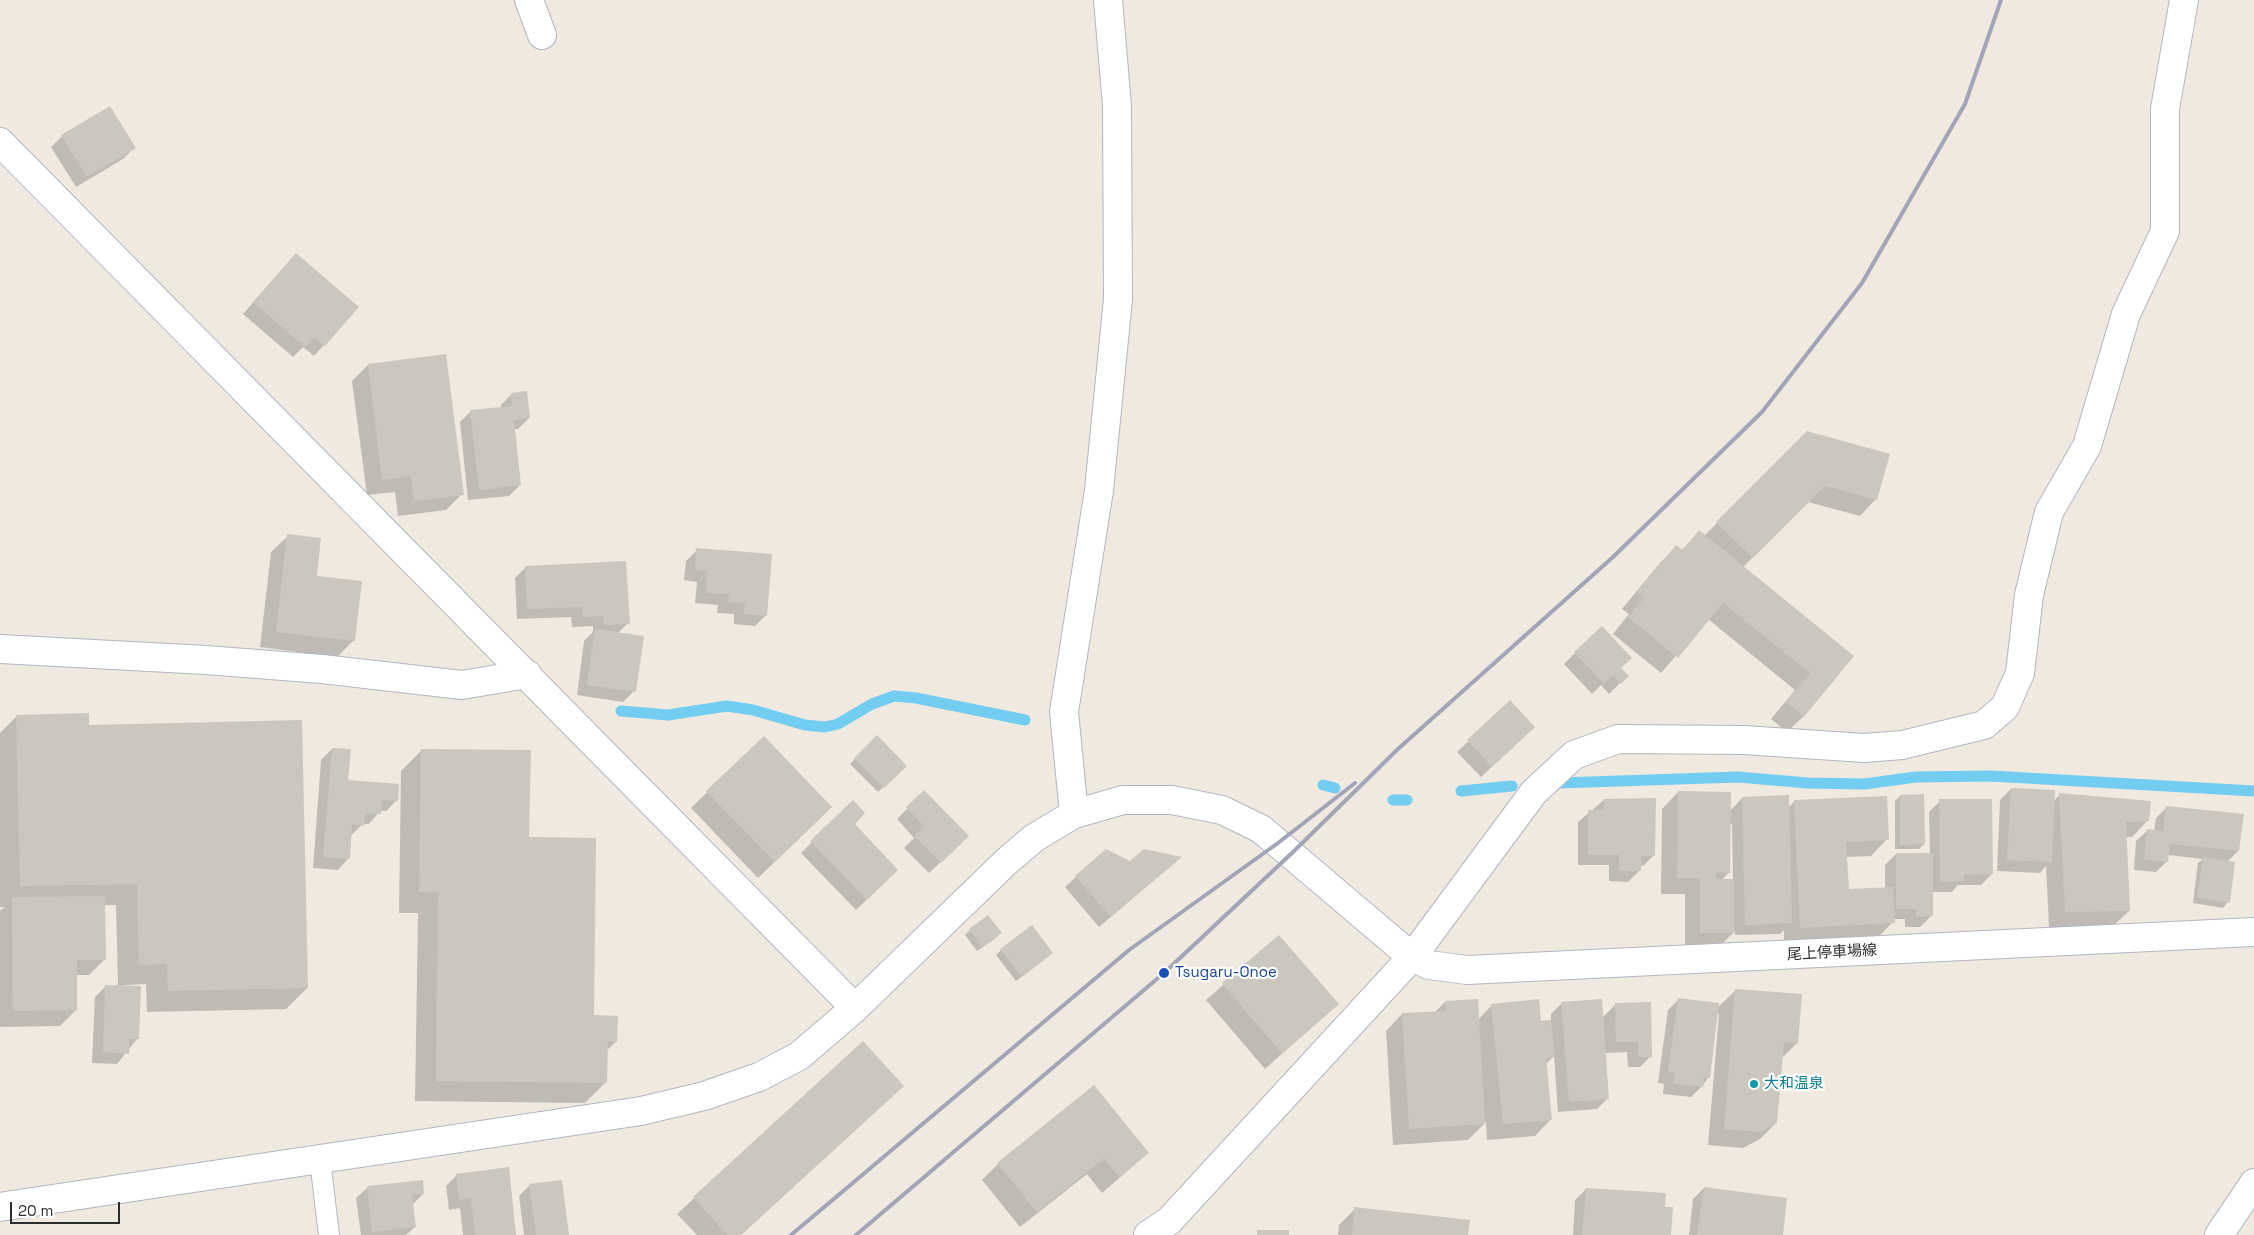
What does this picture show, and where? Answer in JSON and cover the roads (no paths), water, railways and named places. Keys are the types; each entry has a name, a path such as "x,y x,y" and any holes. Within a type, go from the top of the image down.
{"street":[{"path":"529,0 542,35"},
{"path":"1074,814 1064,712 1099,490 1118,299 1117,106 1108,0"},
{"path":"1148,1235 1169,1221 1412,957 1534,792 1574,755 1618,739 1744,740 1864,748 1902,745 1984,725 2005,707 2020,673 2030,595 2049,512 2087,446 2126,314 2165,231 2165,109 2184,0"},
{"path":"0,142 855,1008"},
{"path":"0,649 322,669 462,686 527,674"},
{"name":"尾上停車場線","path":"0,1207 640,1111 704,1096 759,1077 799,1056 855,1008 1006,862 1034,838 1074,814 1123,800 1172,800 1222,810 1266,834 1412,957 1429,965 1467,970 2254,932"},
{"path":"2219,1235 2254,1183"}],"lane":[{"path":"320,1160 329,1235"}],"waterway":[{"path":"621,711 668,715 727,706 753,710 805,725 825,727 838,724 872,704 894,696 916,698 1025,720"},
{"path":"1559,783 1738,777 1808,783 1864,784 1916,777 1991,776 2254,791"},
{"path":"1323,785 1335,788"},
{"path":"1461,791 1512,786"},
{"path":"1393,800 1407,800"}],"railway":[{"path":"856,1235 1164,973 1292,853 1398,749 1612,558 1762,412 1862,283 1965,104 2001,0"},
{"path":"791,1235 1129,950 1278,843 1355,783"}],"place":[{"name":"Tsugaru-Onoe","path":"1164,973"},
{"name":"大和温泉","path":"1754,1084"}]}
